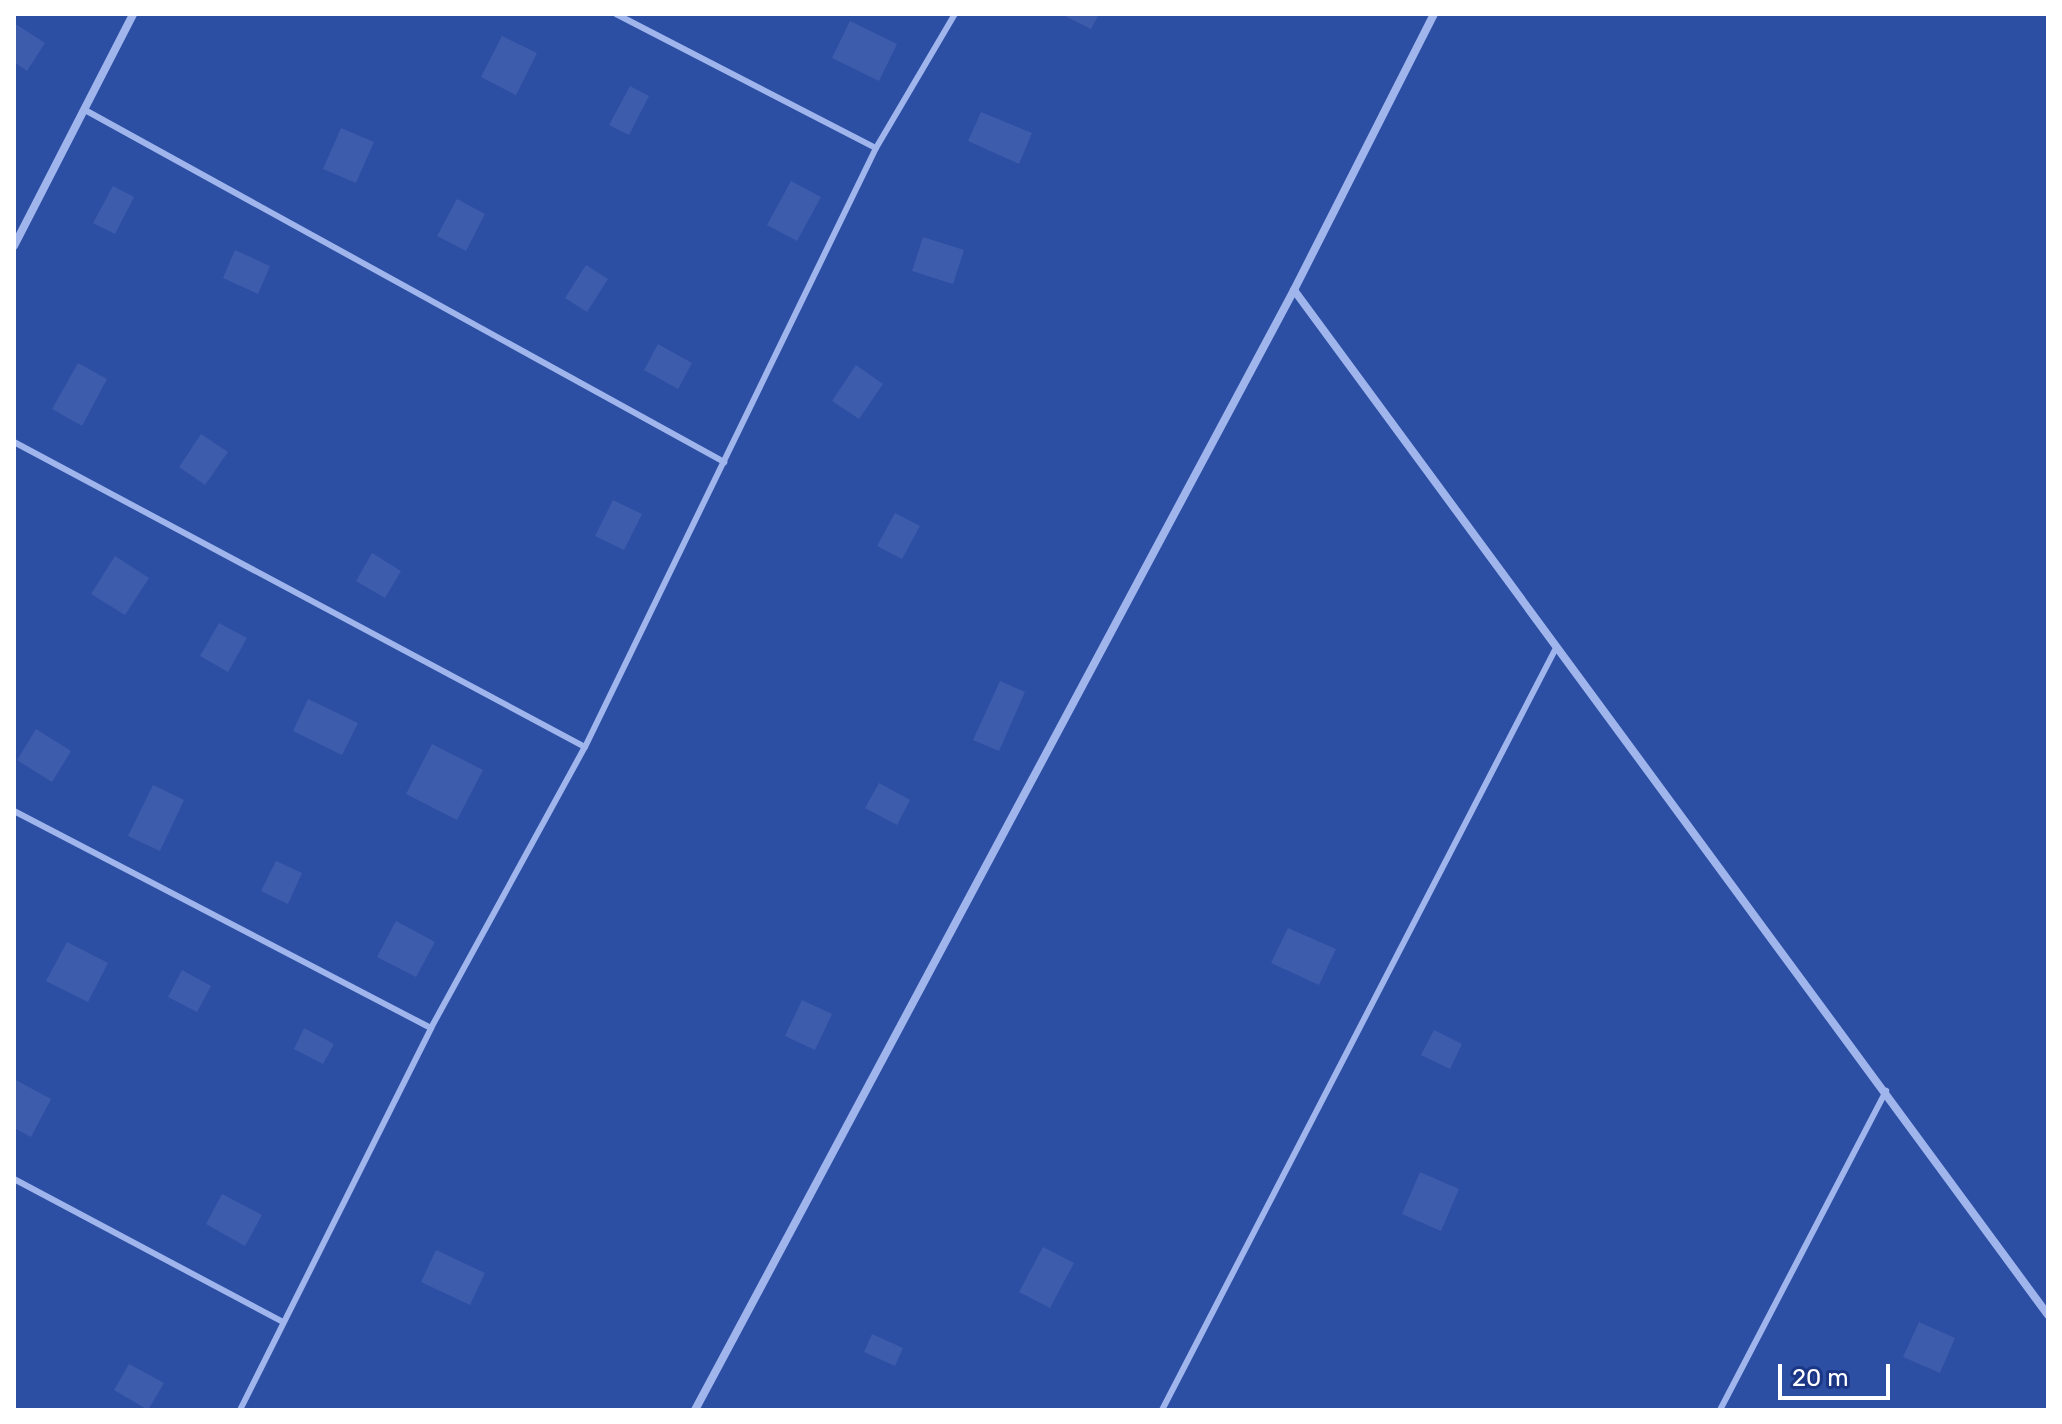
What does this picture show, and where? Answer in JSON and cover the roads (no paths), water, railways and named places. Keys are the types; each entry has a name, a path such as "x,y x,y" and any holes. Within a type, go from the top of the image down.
{"street":[{"path":"14,246 133,14"},
{"path":"695,1410 1294,290 1434,14"},
{"path":"1294,290 2048,1315"}],"lane":[{"path":"616,14 876,148"},
{"path":"240,1410 431,1028 585,747 876,148 955,14"},
{"path":"85,110 724,462"},
{"path":"14,442 585,747"},
{"path":"1162,1410 1556,648"},
{"path":"14,811 431,1028"},
{"path":"1720,1410 1886,1091"},
{"path":"14,1179 283,1322"}]}
